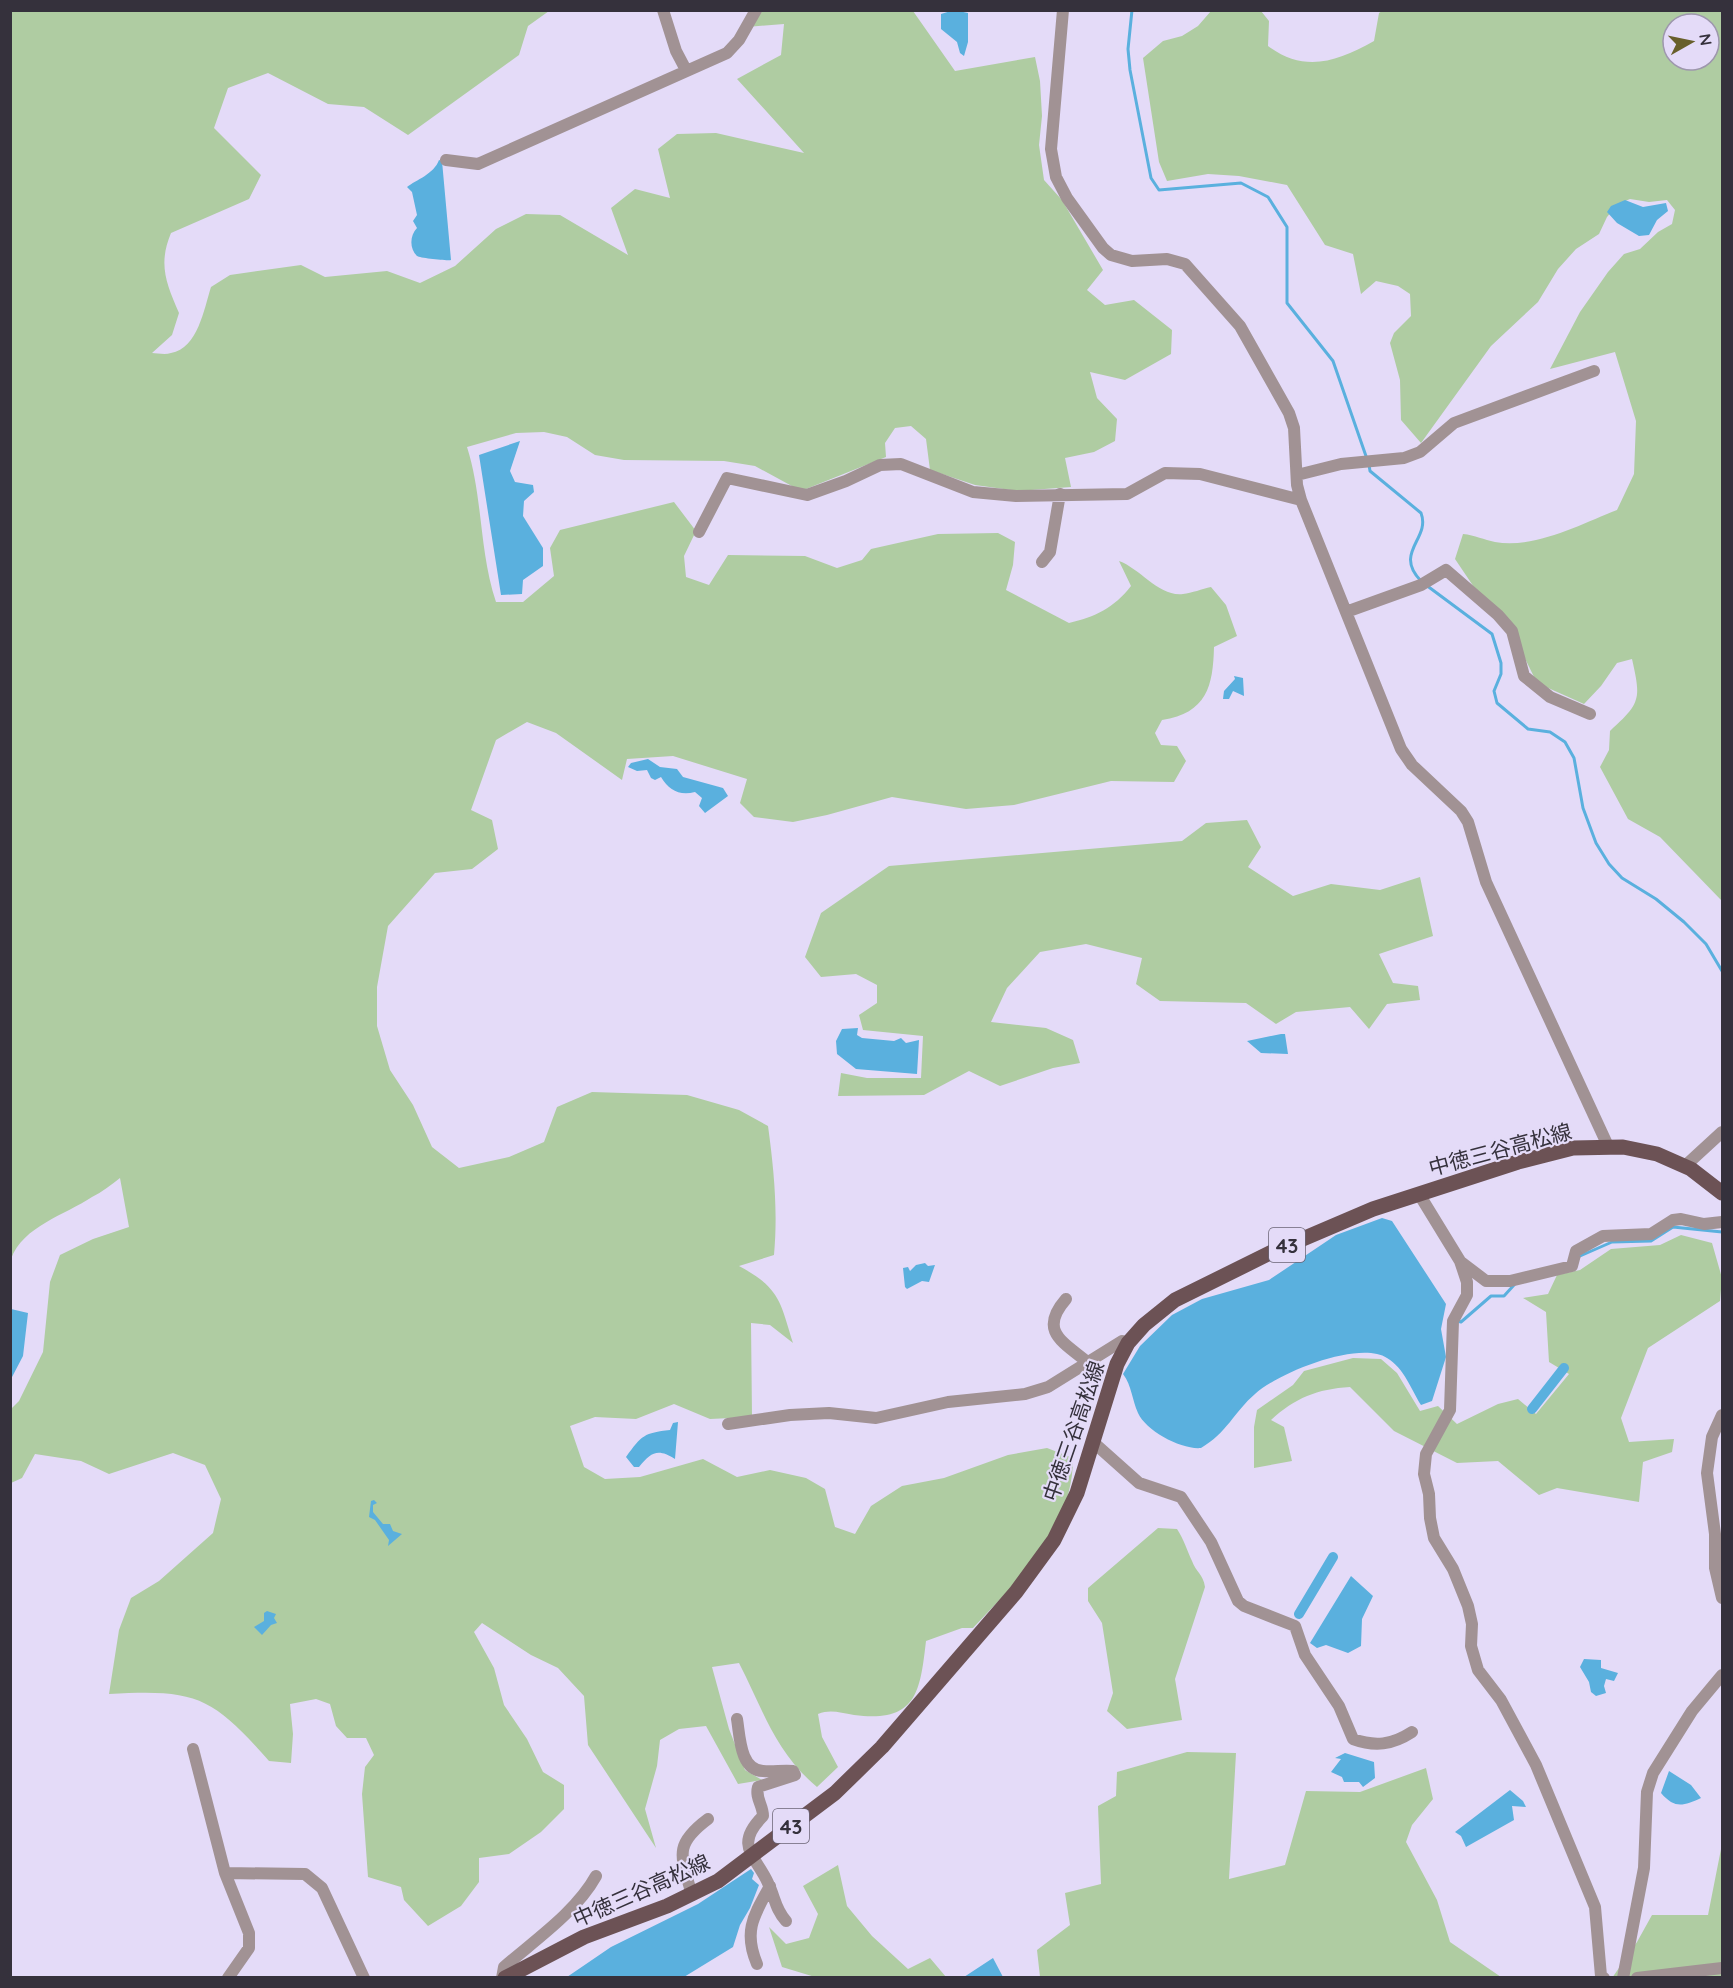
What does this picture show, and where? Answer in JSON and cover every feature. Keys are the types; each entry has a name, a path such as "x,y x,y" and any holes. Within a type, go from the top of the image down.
{"main road":[{"name":"中徳三谷高松線","path":"504,1977 584,1937 692,1895 751,1858 835,1793 882,1747 1016,1592 1054,1540 1077,1493 1109,1385 1128,1343 1160,1310 1213,1280 1339,1222 1543,1154 1573,1148 1608,1146 1648,1152 1684,1166 1722,1192"}],"street":[{"path":"663,10 676,51 686,70"},
{"path":"1063,10 1051,149 1056,177 1073,206 1103,248 1111,255 1132,261 1167,259 1185,264 1240,326 1289,413 1297,448 1297,475 1301,500 1401,749 1412,765 1461,811 1468,822 1486,882 1608,1146"},
{"path":"446,160 478,164 727,53 739,40 750,14"},
{"path":"1297,475 1368,460 1404,458 1420,452 1454,423 1594,371"},
{"path":"699,532 728,478 807,495 846,481 880,465 901,465 973,492 1016,496 1127,494 1165,473 1200,474 1301,500"},
{"path":"1042,562 1050,552 1060,494"},
{"path":"1346,612 1426,583 1446,570 1498,615 1512,631 1524,676 1550,697 1590,714"},
{"path":"1684,1166 1722,1132"},
{"path":"1419,1194 1460,1261 1467,1282 1467,1295 1453,1321 1450,1410 1426,1454 1424,1474 1429,1494 1434,1538 1453,1569 1468,1606 1472,1624 1471,1646 1478,1670 1501,1700 1536,1765 1595,1907 1601,1976 1604,1977"},
{"path":"1460,1261 1486,1281 1510,1281 1572,1266 1576,1251 1604,1236 1651,1234 1673,1220 1681,1219 1704,1224 1722,1222"},
{"path":"1066,1299 1058,1308 1053,1330 1056,1337 1086,1361"},
{"path":"728,1424 790,1415 829,1413 876,1418 948,1402 1025,1394 1048,1387 1086,1361 1122,1341 1128,1343"},
{"path":"1722,1415 1712,1437 1707,1473 1715,1534 1715,1568 1722,1598"},
{"path":"1093,1442 1139,1483 1181,1497 1211,1542 1238,1601 1244,1606 1296,1626 1305,1655 1339,1706 1353,1739 1380,1745 1400,1739 1412,1732"},
{"path":"1623,1977 1627,1972 1644,1868 1647,1792 1653,1773 1692,1711 1722,1675"},
{"path":"737,1719 744,1758 749,1765 763,1772 793,1770 795,1775 758,1787 756,1793 763,1809 763,1816 753,1825 750,1835 751,1858 770,1886 774,1903 786,1921"},
{"path":"193,1749 225,1873 249,1933 249,1948 228,1977"},
{"path":"692,1895 682,1848 686,1837 708,1819"},
{"path":"225,1873 304,1874 322,1888 364,1977"},
{"path":"504,1977 504,1967 568,1910 588,1889 596,1876"},
{"path":"757,1964 750,1948 749,1934 755,1914 770,1886"},
{"path":"1637,1977 1722,1968"}],"green space":[{"path":"11,11 549,11 528,26 519,55 408,135 364,107 328,104 268,73 228,88 214,128 261,175 249,199 171,233 164,264 167,283 179,313 172,335 152,353 171,353 188,344 194,336 211,287 230,275 301,265 325,277 387,271 420,283 455,266 496,229 526,214 560,215 628,255 611,208 635,189 670,198 658,149 677,134 716,133 804,153 737,79 781,55 784,24 747,27 759,11 913,11 955,71 1035,57 1040,81 1042,116 1039,145 1044,180 1062,200 1103,270 1087,290 1105,305 1134,300 1172,330 1171,354 1125,380 1090,372 1097,398 1117,419 1115,441 1094,452 1065,458 1071,487 1018,491 975,485 930,470 926,439 911,426 895,428 885,443 886,457 801,491 755,466 724,461 624,460 595,455 567,437 544,432 516,433 467,447 476,485 487,563 496,602 523,602 554,576 550,548 560,530 674,502 696,531 684,556 686,577 709,585 728,555 805,556 837,568 862,560 871,549 938,534 998,533 1015,542 1013,565 1006,590 1069,623 1087,618 1111,606 1125,594 1131,586 1119,561 1158,587 1174,594 1211,587 1226,605 1237,636 1214,647 1212,674 1205,696 1189,711 1162,720 1155,733 1161,745 1177,746 1186,761 1174,782 1111,781 1014,805 966,809 892,797 793,822 754,817 740,803 747,779 673,756 627,759 622,780 556,733 527,722 496,740 471,810 492,820 498,849 472,869 435,873 388,926 377,987 377,1026 390,1070 413,1105 432,1147 459,1168 509,1157 544,1142 557,1107 592,1092 687,1095 739,1110 768,1126 774,1175 774,1255 739,1266 763,1281 771,1289 781,1306 793,1343 770,1325 751,1323 752,1417 710,1419 674,1404 636,1419 595,1417 570,1426 584,1467 605,1479 640,1477 703,1459 737,1477 770,1470 806,1478 825,1489 835,1527 855,1534 871,1506 902,1486 944,1478 1008,1455 1047,1448 1073,1458 1071,1484 1064,1508 1040,1551 1008,1591 973,1628 962,1628 926,1641 917,1689 903,1709 891,1714 875,1716 831,1712 818,1714 822,1737 838,1767 817,1787 802,1773 780,1744 739,1663 712,1667 729,1729 745,1770 762,1780 738,1784 706,1726 679,1729 660,1740 657,1766 645,1809 656,1848 588,1745 584,1696 558,1668 531,1655 482,1623 474,1632 494,1668 504,1705 527,1739 543,1772 564,1785 564,1809 541,1832 509,1854 479,1858 479,1882 461,1906 428,1926 404,1900 401,1887 368,1877 362,1794 365,1767 374,1755 366,1738 347,1738 336,1726 330,1704 316,1699 290,1704 293,1734 291,1763 269,1761 232,1722 200,1701 163,1693 109,1694 119,1630 131,1598 159,1581 213,1533 221,1499 205,1465 173,1453 109,1474 81,1461 35,1454 22,1478 11,1483 11,1409 19,1401 43,1352 50,1282 60,1255 93,1239 129,1227 120,1178 99,1193 35,1230 25,1238 11,1259"},
{"path":"1211,11 1261,11 1269,21 1268,46 1295,60 1308,62 1334,59 1374,41 1379,13 1382,11 1722,11 1722,901 1660,837 1628,819 1600,767 1609,750 1610,731 1628,714 1636,700 1637,683 1632,659 1617,663 1601,686 1584,704 1537,683 1516,640 1482,599 1455,559 1463,534 1495,542 1526,542 1558,534 1617,510 1634,474 1636,421 1615,352 1550,369 1580,312 1608,272 1624,254 1640,249 1658,232 1672,224 1675,210 1667,200 1649,202 1630,199 1618,204 1607,217 1599,234 1576,249 1558,269 1538,302 1491,346 1421,443 1401,420 1400,380 1390,343 1394,333 1411,316 1410,294 1398,286 1376,281 1361,294 1353,254 1325,245 1287,185 1239,176 1208,174 1167,181 1159,162 1143,58 1163,41 1182,36 1198,26"},
{"path":"1247,820 1261,847 1248,867 1293,896 1331,884 1380,890 1420,877 1433,936 1379,954 1393,983 1418,986 1420,1000 1387,1004 1369,1029 1350,1007 1296,1012 1276,1024 1246,1003 1160,1001 1136,984 1142,958 1086,944 1040,952 1007,988 991,1022 1046,1028 1073,1040 1080,1063 1053,1068 1000,1086 969,1071 924,1095 838,1096 841,1073 867,1078 921,1078 923,1036 863,1030 859,1015 877,1003 877,985 856,974 821,977 805,957 821,913 889,866 1182,841 1206,823"},
{"path":"1681,1235 1712,1243 1722,1278 1720,1301 1648,1348 1621,1418 1629,1442 1674,1439 1672,1452 1643,1462 1639,1502 1557,1488 1539,1495 1498,1461 1457,1463 1394,1431 1350,1387 1307,1396 1280,1412 1271,1420 1284,1427 1292,1461 1254,1468 1254,1427 1257,1410 1293,1385 1304,1371 1353,1358 1381,1359 1397,1373 1420,1411 1438,1406 1457,1424 1498,1404 1518,1399 1536,1414 1569,1374 1549,1362 1546,1312 1523,1298 1548,1294 1557,1275 1580,1270 1611,1249 1660,1245"},
{"path":"1158,1528 1177,1529 1205,1587 1175,1679 1182,1720 1127,1729 1107,1711 1113,1693 1102,1623 1088,1601 1088,1588"},
{"path":"1187,1752 1236,1753 1229,1879 1285,1865 1306,1791 1360,1792 1426,1768 1433,1799 1412,1825 1406,1842 1437,1900 1450,1942 1501,1977 1040,1977 1037,1950 1070,1925 1065,1893 1101,1884 1098,1806 1116,1796 1117,1772"},
{"path":"1722,1844 1722,1977 1612,1978 1637,1942 1652,1915 1708,1915"},
{"path":"838,1865 847,1906 872,1936 908,1969 930,1958 946,1977 815,1977 782,1967 769,1927 786,1944 809,1938 818,1914 803,1886"}],"water":[{"path":"954,10 968,13 968,42 964,56 960,53 957,42 941,29 941,14"},
{"path":"439,160 442,161 451,260 417,256 411,242 417,228 413,221 417,215 412,192 407,187 429,173"},
{"path":"1625,200 1643,207 1666,203 1668,211 1657,220 1649,235 1639,236 1617,223 1607,212 1611,206"},
{"path":"520,441 510,471 515,482 533,485 534,492 524,501 523,516 543,548 543,566 523,580 522,594 501,595 479,455"},
{"path":"1234,676 1243,678 1244,696 1233,691 1229,699 1223,699 1224,691 1235,679"},
{"path":"648,759 660,767 677,769 683,777 723,788 728,796 705,813 699,806 702,798 695,792 675,791 661,777 655,780 651,778 647,770 637,771 628,767 631,763"},
{"path":"858,1028 857,1035 862,1038 894,1041 901,1038 906,1043 919,1040 917,1074 856,1069 837,1054 836,1041 842,1029"},
{"path":"1285,1034 1288,1054 1261,1053 1247,1041"},
{"path":"1382,1218 1392,1221 1446,1304 1441,1329 1446,1357 1432,1401 1421,1405 1403,1373 1387,1358 1358,1353 1319,1361 1266,1386 1248,1401 1217,1436 1201,1448 1175,1443 1156,1433 1142,1420 1123,1374 1140,1346 1172,1315 1202,1299 1269,1280 1336,1235"},
{"path":"925,1263 928,1266 935,1265 929,1282 922,1281 907,1289 903,1268 908,1267 910,1271 916,1265"},
{"path":"11,1309 28,1313 23,1356 11,1379"},
{"path":"678,1422 675,1459 655,1453 639,1467 634,1467 626,1457 636,1444 644,1436 670,1430 673,1423"},
{"path":"374,1500 377,1503 373,1505 373,1512 383,1524 390,1524 393,1531 402,1534 388,1546 389,1540 375,1520 369,1517 371,1501"},
{"path":"1351,1576 1373,1596 1362,1619 1361,1646 1348,1653 1326,1645 1317,1648 1310,1643"},
{"path":"267,1611 276,1614 274,1618 277,1623 271,1625 262,1635 254,1627 264,1621 264,1613"},
{"path":"1584,1659 1601,1660 1601,1668 1618,1673 1614,1681 1606,1679 1604,1686 1606,1693 1596,1696 1591,1692 1589,1682 1580,1667"},
{"path":"1345,1753 1374,1762 1375,1778 1363,1787 1359,1782 1344,1782 1342,1777 1331,1772 1341,1759 1335,1758"},
{"path":"1669,1771 1691,1785 1701,1798 1680,1805 1666,1798 1661,1793"},
{"path":"1510,1790 1523,1801 1526,1807 1512,1806 1514,1820 1466,1847 1461,1836 1455,1832"},
{"path":"751,1869 754,1873 752,1879 759,1885 740,1925 733,1947 684,1977 567,1977 611,1947 698,1904"},
{"path":"993,1958 1003,1977 964,1977"}],"waterway":[{"path":"1132,10 1128,49 1130,70 1151,178 1159,190 1241,183 1268,197 1287,227 1287,303 1333,361 1367,459"},
{"path":"1369,465 1370,471 1421,513 1423,522 1421,531 1411,554 1413,571 1421,581"},
{"path":"1426,585 1492,634 1501,663 1501,674 1494,691 1497,703 1528,729 1550,732 1565,742 1574,758 1583,808 1596,843 1609,864 1622,878 1656,899 1684,922 1706,944 1722,971"},
{"path":"1580,1256 1612,1242 1651,1241 1673,1227 1722,1232"},
{"path":"1457,1321 1461,1322 1491,1296 1504,1296 1514,1285"},
{"path":"1532,1409 1564,1368"},
{"path":"1299,1614 1333,1557"}]}
